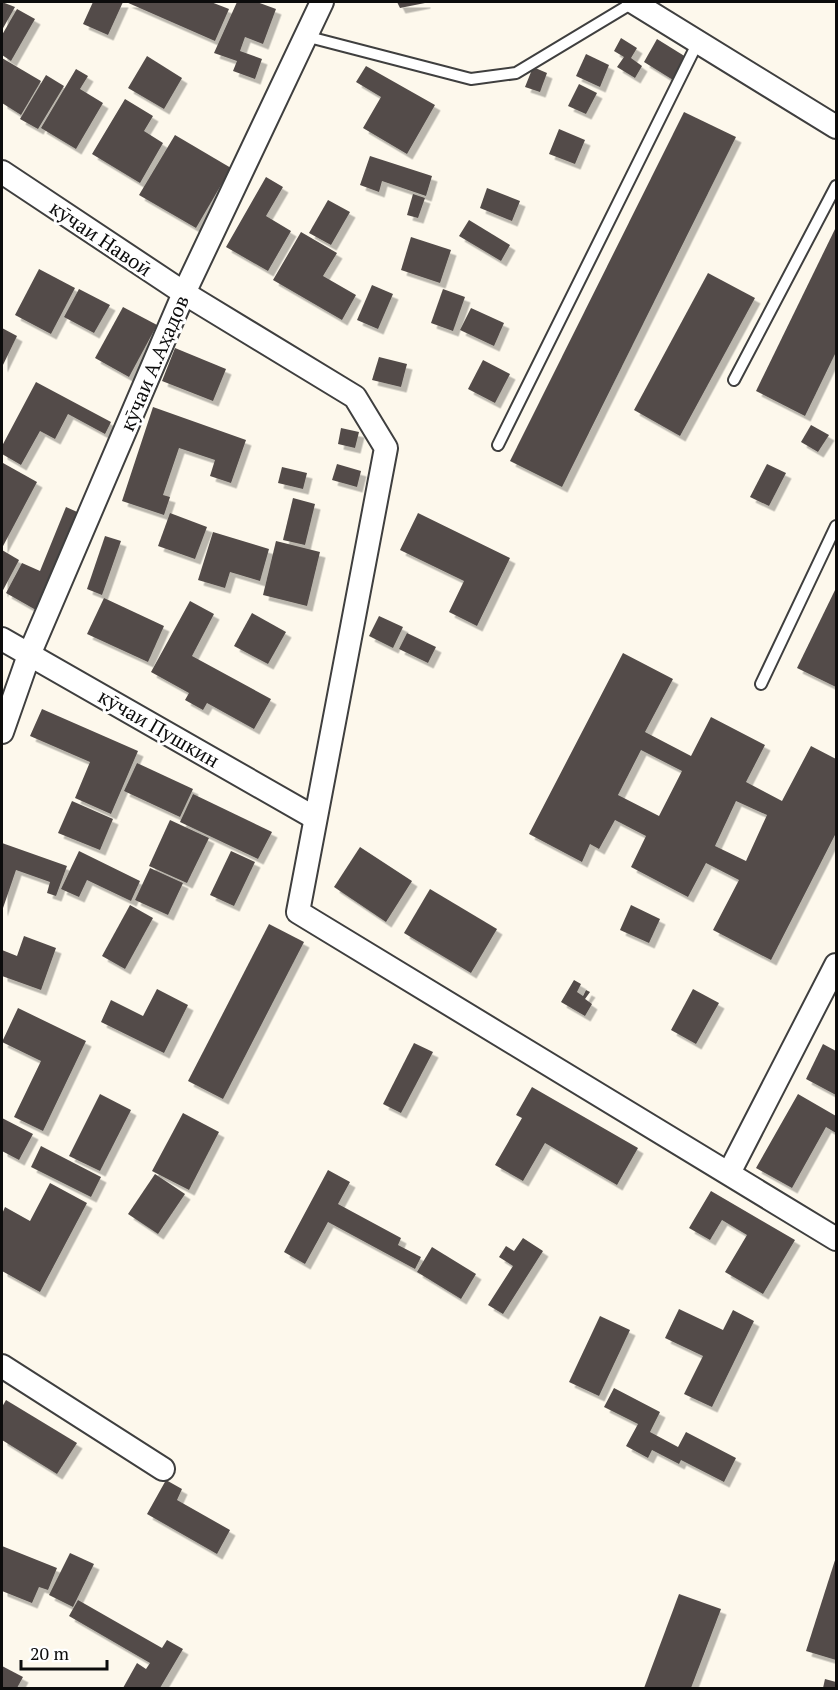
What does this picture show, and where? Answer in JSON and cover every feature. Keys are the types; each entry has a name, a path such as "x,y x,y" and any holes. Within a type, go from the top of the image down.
{"street":[{"name":"кӯчаи А.Аҳадов","path":"2,732 29,655 184,293 322,2"},
{"path":"633,2 837,127"},
{"name":"кӯчаи Навоӣ","path":"2,172 184,293 355,397 386,448 315,818"},
{"name":"кӯчаи Пушкин","path":"2,639 315,818"},
{"path":"315,818 298,912 837,1239"},
{"path":"729,1173 837,965"},
{"path":"2,1366 163,1469"}],"lane":[{"path":"305,36 471,79 516,73 633,2"},
{"path":"498,445 699,42"},
{"path":"734,380 837,186"},
{"path":"761,684 837,526"}],"building":[{"path":"2,2 15,7 2,30"},
{"path":"93,2 123,2 108,35 83,24"},
{"path":"126,2 211,2 229,9 215,41"},
{"path":"237,2 257,2 276,9 263,44 245,37 240,51 262,59 255,79 233,71 237,61 214,53"},
{"path":"397,2 425,2 425,3 400,8"},
{"path":"17,9 35,19 11,61 2,55 2,35"},
{"path":"621,38 637,48 631,58 642,66 635,78 617,67 624,57 614,51"},
{"path":"657,39 686,57 673,80 644,62"},
{"path":"586,54 609,65 600,87 576,76"},
{"path":"147,56 182,78 164,109 128,88"},
{"path":"2,58 41,81 21,115 2,103"},
{"path":"366,66 435,105 407,154 363,128 381,97 356,82"},
{"path":"533,67 547,73 540,92 525,87"},
{"path":"76,69 88,76 80,89 103,103 76,149 41,128"},
{"path":"46,75 64,86 38,129 20,119"},
{"path":"579,84 597,93 586,114 568,106"},
{"path":"125,99 153,116 144,131 163,143 140,183 92,154"},
{"path":"684,112 736,137 562,487 510,461"},
{"path":"559,129 585,140 575,164 549,154"},
{"path":"175,135 231,168 196,228 139,195"},
{"path":"370,156 432,176 426,196 382,181 379,192 360,185"},
{"path":"266,177 283,187 266,216 291,231 268,271 226,247"},
{"path":"487,188 520,201 512,221 480,208"},
{"path":"413,194 425,198 418,218 407,215"},
{"path":"328,200 350,212 331,245 309,233"},
{"path":"469,220 510,245 501,261 459,236"},
{"path":"836,227 836,352 805,416 756,391"},
{"path":"301,232 337,253 323,276 356,295 342,320 273,280"},
{"path":"411,237 451,250 440,283 401,270"},
{"path":"39,269 75,288 51,334 15,315"},
{"path":"708,273 755,298 680,436 634,410"},
{"path":"372,285 393,294 378,329 357,320"},
{"path":"79,289 110,305 94,333 64,317"},
{"path":"443,289 465,297 453,331 431,323"},
{"path":"123,307 157,325 129,377 95,358"},
{"path":"471,308 504,323 494,346 460,330"},
{"path":"2,328 17,336 2,367"},
{"path":"175,348 226,369 213,401 162,381"},
{"path":"379,357 407,364 401,387 372,380"},
{"path":"483,360 510,374 495,403 468,389"},
{"path":"36,382 111,422 105,434 68,414 55,439 40,431 21,465 2,454 2,446"},
{"path":"153,407 246,440 231,483 210,476 215,460 179,448 163,495 170,497 164,515 122,501"},
{"path":"811,425 829,435 818,452 801,442"},
{"path":"341,428 359,432 355,448 338,444"},
{"path":"3,463 37,482 2,548 2,467"},
{"path":"337,464 361,471 357,487 332,480"},
{"path":"767,464 786,473 769,506 750,497"},
{"path":"282,467 307,473 303,489 278,483"},
{"path":"293,498 315,504 305,545 283,540"},
{"path":"66,507 84,515 43,614 6,593 22,563 40,571"},
{"path":"170,513 207,527 195,559 158,546"},
{"path":"418,513 510,558 477,626 449,612 464,581 400,550"},
{"path":"213,532 269,549 260,581 230,572 225,588 198,580"},
{"path":"105,536 121,541 102,595 87,589"},
{"path":"276,541 320,552 307,606 263,595"},
{"path":"2,550 19,560 2,592"},
{"path":"836,588 836,687 797,668"},
{"path":"104,598 164,626 148,662 87,634"},
{"path":"190,601 214,614 192,656 271,699 254,729 207,703 203,710 185,700 189,693 151,672"},
{"path":"252,613 286,632 268,664 234,646"},
{"path":"379,616 403,627 393,648 369,636"},
{"path":"407,633 436,647 428,663 399,649"},
{"path":"623,653 673,679 645,732 691,756 711,717 765,745 746,782 782,801 811,746 836,759 836,833 771,960 713,930 739,880 706,863 688,897 631,867 646,836 615,820 599,849 590,844 582,862 529,834","holes":["641,750 682,771 659,816 618,795","736,801 767,815 746,861 715,846"]},
{"path":"42,709 138,751 111,814 75,798 90,762 30,736"},
{"path":"137,763 193,789 180,817 124,791"},
{"path":"193,794 272,832 258,859 180,822"},
{"path":"72,801 113,819 100,850 58,833"},
{"path":"170,820 209,838 187,883 149,866"},
{"path":"2,843 67,866 56,896 47,893 50,882 16,870 2,911"},
{"path":"360,847 412,881 386,922 334,887"},
{"path":"79,851 140,881 131,901 87,880 79,897 61,889"},
{"path":"231,851 255,862 234,906 210,895"},
{"path":"150,868 183,883 168,915 135,900"},
{"path":"430,889 497,929 471,973 404,933"},
{"path":"130,905 153,918 125,969 102,956"},
{"path":"631,905 660,919 649,943 620,930"},
{"path":"269,924 304,942 223,1099 188,1081"},
{"path":"24,936 56,948 41,990 2,976 2,950 17,956"},
{"path":"574,980 581,984 577,992 583,996 586,990 590,992 585,999 592,1004 585,1016 561,1002"},
{"path":"157,989 188,1005 164,1053 101,1022 111,1000 143,1016"},
{"path":"693,989 719,1003 696,1044 671,1030"},
{"path":"18,1008 86,1041 43,1131 14,1117 41,1061 2,1042"},
{"path":"414,1043 433,1052 401,1113 383,1104"},
{"path":"823,1044 836,1051 836,1095 806,1079"},
{"path":"532,1087 638,1148 617,1185 545,1143 523,1181 495,1165 522,1118 516,1115"},
{"path":"100,1094 131,1110 100,1171 69,1156"},
{"path":"798,1094 836,1116 836,1133 826,1127 792,1188 756,1168"},
{"path":"183,1113 219,1132 189,1190 152,1171"},
{"path":"2,1118 33,1134 19,1160 2,1151"},
{"path":"41,1146 101,1177 91,1197 31,1167"},
{"path":"328,1170 350,1182 338,1204 401,1238 398,1245 421,1257 415,1269 328,1222 305,1264 284,1252"},
{"path":"155,1174 185,1194 158,1234 128,1214"},
{"path":"50,1183 87,1203 40,1292 2,1271 2,1214 5,1207 30,1221"},
{"path":"711,1191 795,1240 763,1294 725,1272 747,1235 722,1220 710,1240 689,1228"},
{"path":"523,1238 543,1251 503,1314 488,1305 513,1266 499,1257 506,1246 514,1251"},
{"path":"432,1247 476,1274 461,1299 417,1272"},
{"path":"679,1309 723,1330 733,1310 754,1321 712,1407 684,1394 703,1356 665,1338"},
{"path":"600,1316 630,1330 599,1396 569,1382"},
{"path":"614,1388 660,1412 650,1432 678,1447 686,1432 736,1458 724,1482 681,1460 679,1464 652,1450 648,1458 626,1446 638,1424 604,1407"},
{"path":"6,1400 77,1443 57,1474 2,1440 2,1407"},
{"path":"166,1480 182,1489 177,1500 230,1530 217,1554 147,1514"},
{"path":"2,1546 57,1568 48,1590 39,1587 32,1603 2,1591"},
{"path":"70,1553 94,1564 73,1607 49,1595"},
{"path":"836,1557 836,1660 806,1651"},
{"path":"679,1594 721,1609 691,1688 644,1688"},
{"path":"78,1600 162,1648 167,1640 183,1649 160,1688 123,1688 137,1663 146,1669 150,1663 69,1616"},
{"path":"2,1666 23,1677 17,1688 2,1688"},
{"path":"825,1679 836,1682 836,1688 823,1688"}]}
